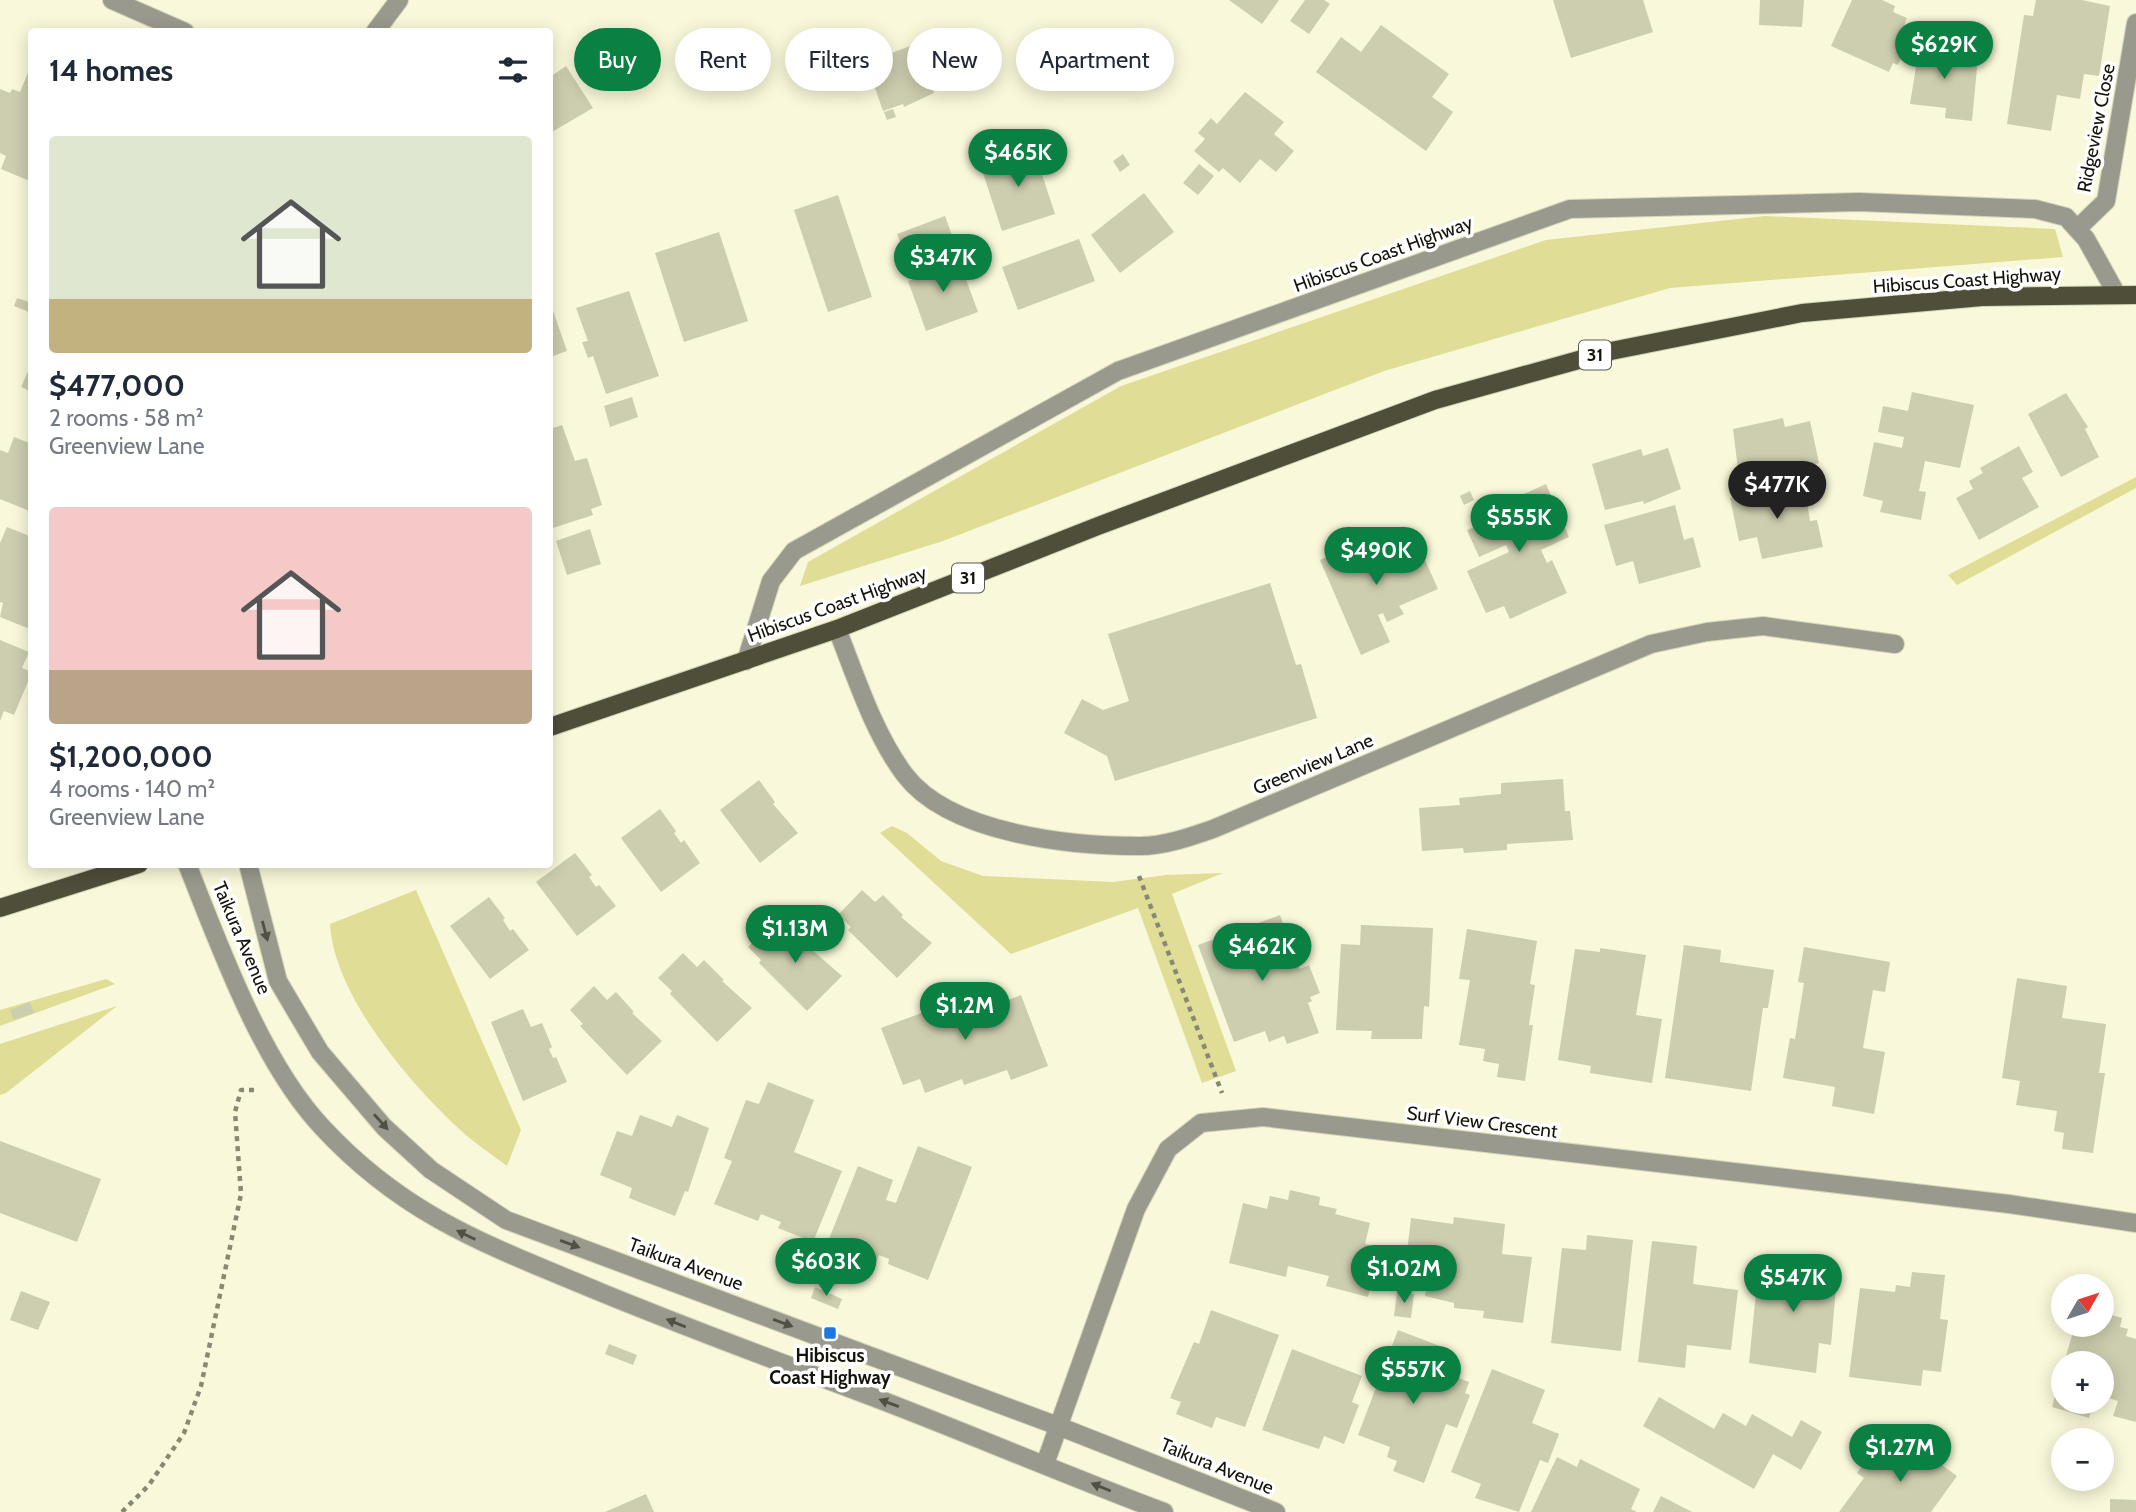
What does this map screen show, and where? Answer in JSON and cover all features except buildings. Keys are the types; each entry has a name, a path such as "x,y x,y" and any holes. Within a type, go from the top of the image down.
{"main road":[{"name":"Hibiscus Coast Highway","path":"553,726 837,629 1098,526 1436,400 1611,351 1802,313 1982,297 2116,293 2136,295"},
{"path":"0,908 126,868"}],"street":[{"path":"112,0 177,28"},
{"path":"378,28 398,0"},
{"name":"Ridgeview Close","path":"2077,229 2106,201 2136,23"},
{"name":"Hibiscus Coast Highway","path":"746,661 771,581 794,551 1118,371 1570,209 1859,202 2035,209 2066,216 2077,229 2116,293"},
{"name":"Greenview Lane","path":"837,629 888,748 906,777 930,797 992,828 1059,841 1141,846 1185,839 1213,830 1651,644 1707,632 1763,626 1895,644"},
{"name":"Taikura Avenue","path":"189,868 234,981 293,1092 321,1126 376,1180 435,1220 488,1245 698,1332 1164,1512"},
{"name":"Taikura Avenue","path":"249,868 278,981 320,1052 384,1127 431,1170 506,1220 1058,1426 1276,1512"},
{"name":"Surf View Crescent","path":"1045,1464 1136,1209 1168,1149 1201,1123 1263,1117 2009,1204 2136,1223"}],"path":[{"path":"1127,845 1232,1120"},
{"path":"122,1512 149,1485 184,1433 201,1386 241,1194 235,1112 241,1090 293,1092"}],"shaded area":[{"path":"1765,216 2055,229 2063,257 1670,288 1384,371 943,541 800,586 808,562 1121,386 1546,240"},
{"path":"2136,477 2136,488 1957,585 1948,575"},
{"path":"892,826 907,833 941,861 983,876 1113,882 1166,875 1223,873 1172,894 1236,1071 1202,1083 1138,908 1011,954 880,833"},
{"path":"416,890 521,1130 507,1166 456,1126 395,1060 358,1006 344,978 335,951 330,924"},
{"path":"106,979 115,984 0,1026 0,1010"},
{"path":"117,1006 6,1093 0,1095 0,1044"}],"place":[{"name":"Hibiscus Coast Highway","path":"830,1333"}]}
